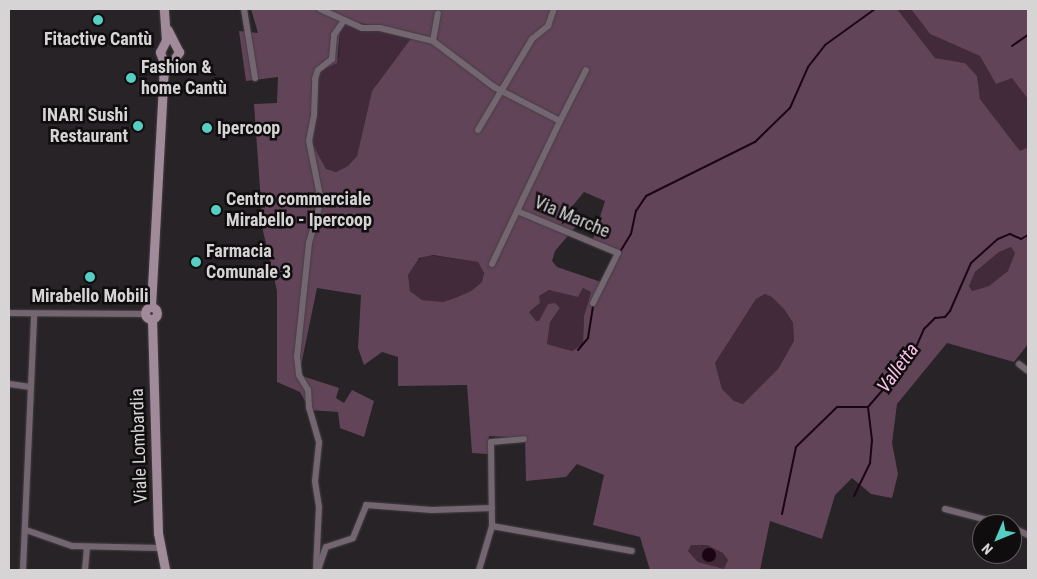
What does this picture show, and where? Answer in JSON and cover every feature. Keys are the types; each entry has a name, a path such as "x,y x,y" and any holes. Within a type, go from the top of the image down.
{"main road":[{"path":"164,9 169,44 179,52 168,60 160,52 169,44"},
{"name":"Viale Lombardia","path":"165,570 160,548 148,316 157,313 151,306 163,76 168,60"}],"street":[{"path":"244,9 255,78"},
{"path":"320,9 362,28 380,28 433,41 465,68 501,90 560,120"},
{"path":"478,130 532,39 548,26 554,9"},
{"path":"433,41 438,13"},
{"path":"317,570 318,507 315,481 319,442 309,407 308,390 299,375 298,357 309,243 321,201 310,141 314,116 315,79 318,70 332,59 334,35 344,20"},
{"name":"Via Marche","path":"492,264 560,120 586,70"},
{"name":"Via Marche","path":"518,211 618,253 593,303"},
{"path":"9,313 148,316"},
{"path":"23,570 34,314"},
{"path":"1019,364 1028,371"},
{"path":"9,384 31,387"},
{"path":"480,570 492,526 491,442 524,439"},
{"path":"317,570 326,547 353,538 366,505 432,510 492,508"},
{"path":"945,509 972,516"},
{"path":"492,526 632,551"},
{"path":"26,530 72,546 160,548"},
{"path":"86,570 87,546"}],"shaded area":[{"path":"251,9 897,9 935,58 965,63 977,76 980,99 1020,151 1028,147 1028,344 1014,362 947,343 897,404 892,443 898,474 892,498 871,494 852,478 835,495 822,539 770,521 760,570 650,570 640,537 593,525 604,475 577,464 566,477 526,481 525,438 489,436 488,454 472,453 467,385 398,386 398,357 382,352 364,365 358,348 361,295 317,288 299,375 339,388 336,398 344,403 352,390 374,401 364,437 340,428 338,412 310,410 300,392 277,382 277,291 263,231 254,104 277,103 278,77 246,81 239,31 258,33","holes":["360,23 415,33 372,91 357,156 348,166 336,172 326,169 313,145 318,95 317,72 337,63 340,30 347,24","584,192 605,201 593,239 616,255 601,282 557,267 552,261 555,251 577,225 565,215","1011,247 1015,253 1008,271 989,286 972,291 969,286 975,272 999,252","433,255 478,262 484,273 482,282 471,291 443,302 422,300 410,291 408,275 419,258","583,288 591,292 584,316 583,344 572,351 547,344 550,322 560,308 555,303 548,304 539,321 536,321 529,312 540,303 539,296 549,290 578,297","765,294 772,297 784,309 793,323 794,341 778,369 743,404 734,401 722,389 715,363 756,299","691,545 707,545 723,553 728,560 724,569 698,562 688,551"]},
{"path":"897,9 911,9 930,34 980,56 996,83 1012,77 1028,99 1028,147 1020,151 980,99 977,76 965,63 935,58"},
{"path":"911,9 1028,9 1028,99 1012,78 996,84 980,56 930,34"},
{"path":"360,23 415,33 372,91 357,156 348,166 336,172 326,169 313,145 318,95 317,72 339,57 340,30 347,24"},
{"path":"1011,247 1015,253 1008,271 989,286 972,291 969,286 975,272 999,252"},
{"path":"428,255 478,262 484,273 482,282 471,291 443,302 422,300 410,291 408,275 414,262"},
{"path":"583,288 591,292 584,316 583,344 572,351 547,344 550,322 560,308 555,303 548,305 539,321 536,321 529,312 537,306 539,296 549,290 579,296"},
{"path":"765,294 773,297 793,323 794,341 778,369 743,404 734,401 722,389 715,363 756,299"},
{"path":"694,544 707,545 724,553 728,560 724,570 698,562 688,551 687,547"},
{"path":"706,548 712,548 716,555 712,562 706,562 702,558 702,552"}],"waterway":[{"path":"620,252 631,234 636,211 646,196 755,142 790,108 808,67 825,45 875,9"},
{"path":"1012,46 1028,35"},
{"name":"Valletta","path":"854,496 870,463 872,440 868,407 912,356 924,329 935,318 945,317 950,311 971,263 998,239 1010,234 1021,239 1028,235"},
{"path":"578,350 588,338 593,305"},
{"path":"782,514 796,447 837,407 868,407"}],"place":[{"name":"Fitactive Cantù","path":"98,20"},
{"name":"Fashion & home Cantù","path":"131,78"},
{"name":"INARI Sushi Restaurant","path":"138,126"},
{"name":"Ipercoop","path":"207,128"},
{"name":"Centro commerciale Mirabello - Ipercoop","path":"216,210"},
{"name":"Farmacia Comunale 3","path":"196,262"},
{"name":"Mirabello Mobili","path":"90,277"}]}
